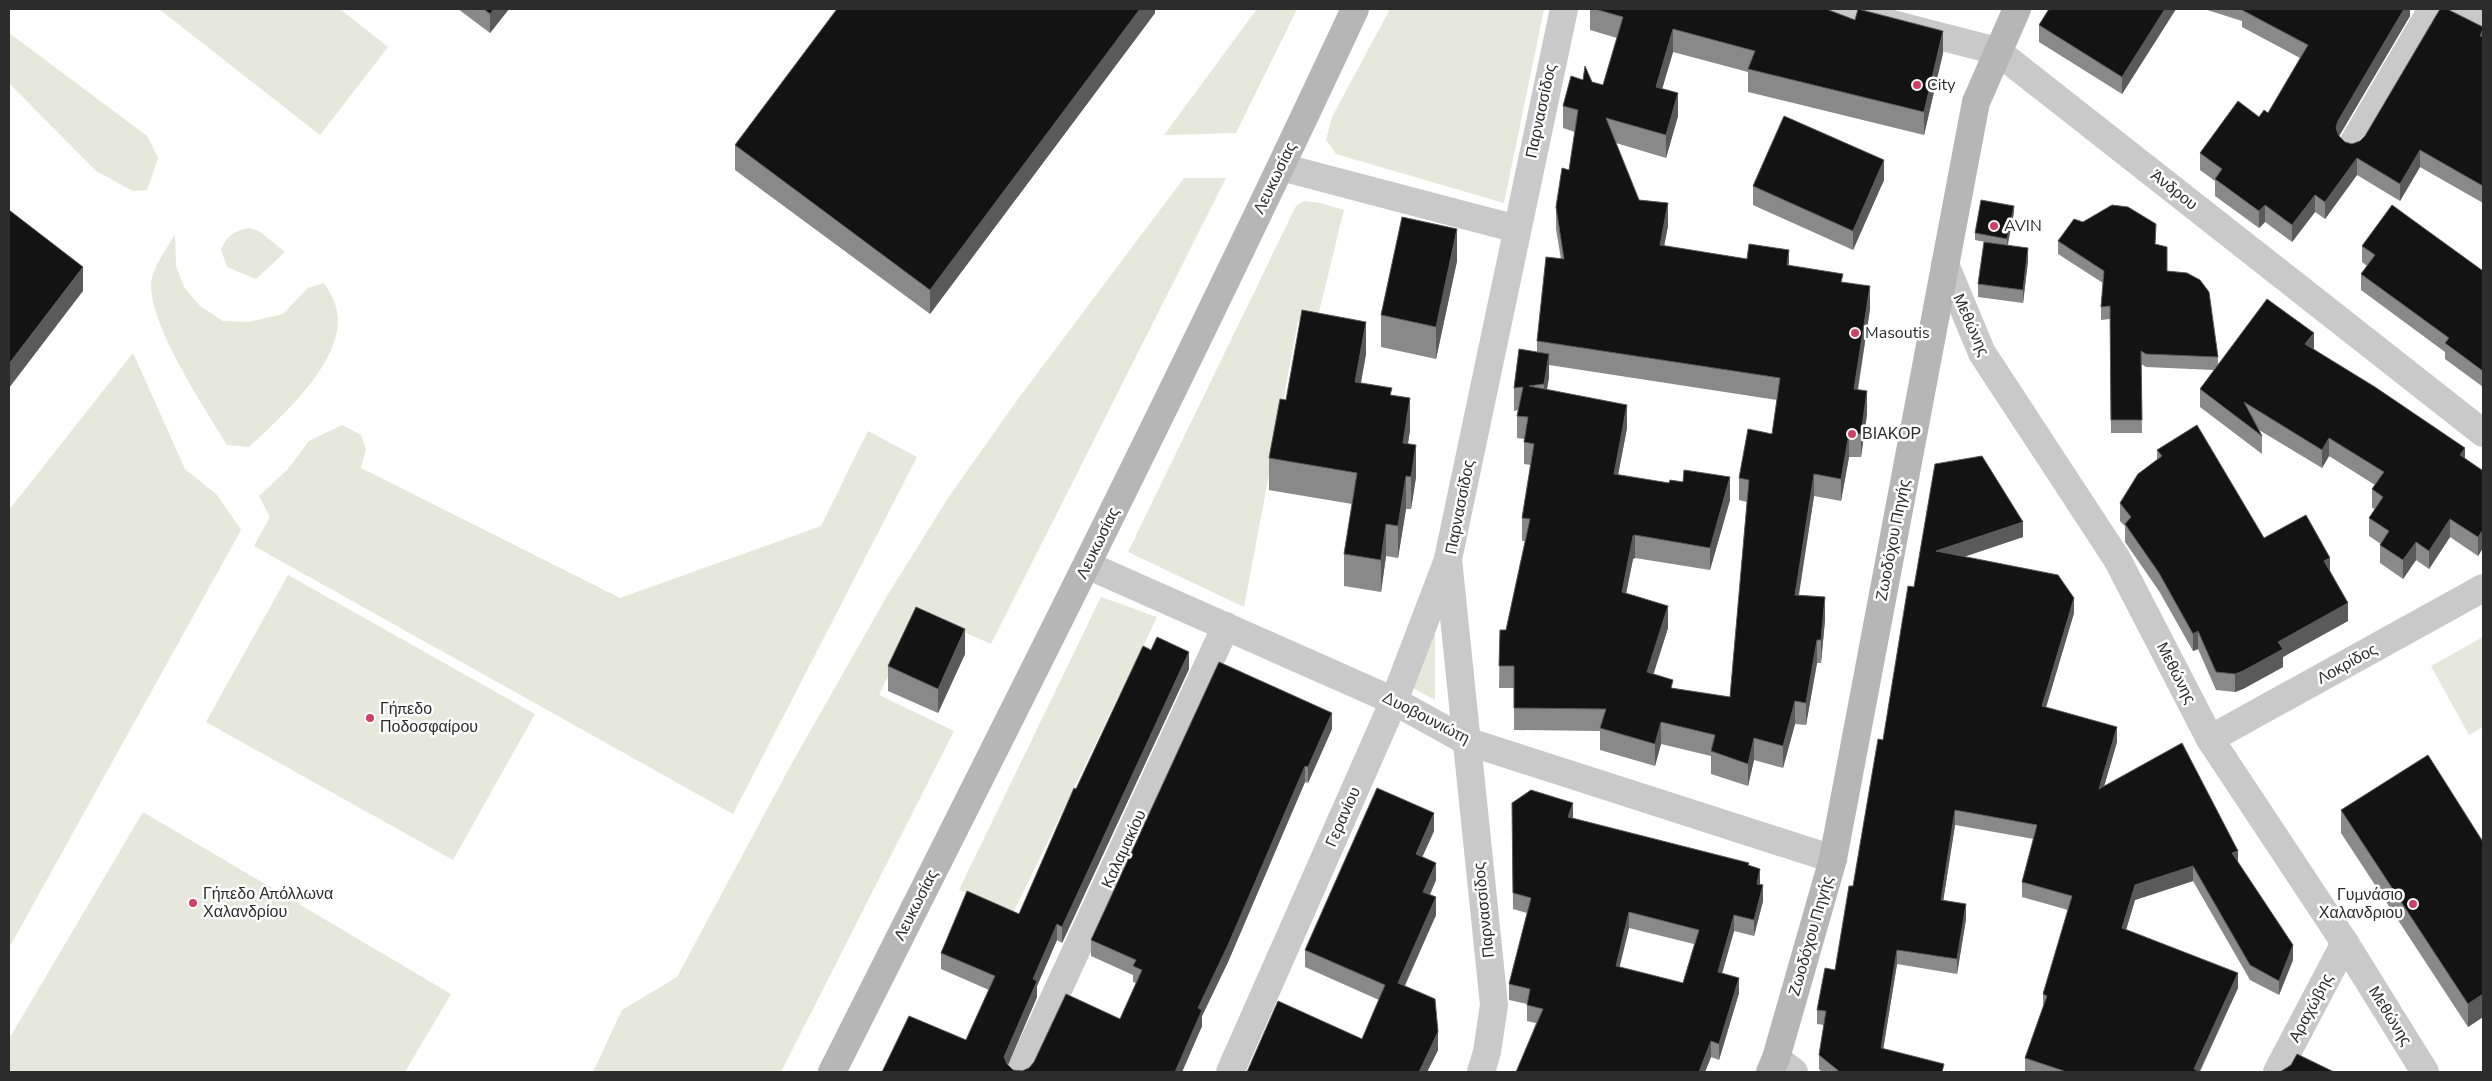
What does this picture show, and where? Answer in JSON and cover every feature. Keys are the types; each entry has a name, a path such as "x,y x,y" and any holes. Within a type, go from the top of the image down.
{"street":[{"name":"Λευκωσίας","path":"832,1072 1087,565 1281,167 1355,9"},
{"name":"Παρνασσίδος","path":"1481,1072 1487,1052 1494,1005 1448,559 1564,9"},
{"name":"Άνδρου","path":"1834,9 1997,51 2483,432"},
{"name":"Ζωοδόχου Πηγής","path":"1780,1067 1833,859 1976,102 2017,9"},
{"path":"2352,145 2432,9"},
{"path":"2460,9 2483,22"},
{"path":"1281,167 1517,229"},
{"name":"Μεθώνης","path":"1945,264 1982,353 2117,559 2210,739 2345,943 2425,1072"},
{"name":"Γερανίου","path":"1230,1072 1394,701 1448,559"},
{"name":"Δυοβουνιώτη","path":"1087,565 1394,701 1466,740 1833,859"},
{"name":"Λοκρίδος","path":"2210,739 2483,588"},
{"name":"Καλαμακίου","path":"1020,1072 1226,626"},
{"name":"Αραχώβης","path":"2277,1072 2345,943"}],"shaded area":[{"path":"159,9 340,9 388,47 320,135"},
{"path":"1257,9 1297,9 1236,133 1164,135"},
{"path":"1390,9 1544,9 1504,203 1336,154 1326,140 1332,117"},
{"path":"9,33 147,136 158,158 147,190 133,191 96,171 9,83"},
{"path":"1184,178 1226,178 991,644 919,612 879,695 954,731 781,1072 593,1072 622,1010 677,977 792,763 887,596 948,498 1018,399"},
{"path":"1303,201 1321,203 1344,210 1316,324 1298,321 1244,607 1128,552 1296,206"},
{"path":"249,228 259,231 285,252 256,279 227,267 221,249 232,234"},
{"path":"175,234 176,266 184,287 200,306 223,321 249,322 283,314 308,288 324,283 334,301 338,323 334,343 324,363 311,383 295,402 249,447 227,445 178,363 157,315 152,295 152,278 159,261"},
{"path":"133,353 185,469 217,495 241,530 9,948 9,510"},
{"path":"342,425 361,435 366,449 361,468 620,598 821,526 868,431 917,457 733,814 254,546 270,517 259,496 288,469 309,441"},
{"name":"Γήπεδο Ποδοσφαίρου","path":"288,575 535,714 453,860 206,722"},
{"path":"1101,597 1157,617 1014,911 959,890"},
{"path":"1435,633 1435,700 1411,687"},
{"path":"2483,637 2483,727 2469,735 2431,666"},
{"name":"Γήπεδο Απόλλωνα Χαλανδρίου","path":"143,812 451,994 405,1072 9,1072 9,1039"}],"building":[{"path":"484,9 494,9 490,14"},
{"path":"837,9 1140,9 930,290 735,145"},
{"path":"1595,9 1826,9 1855,20 1858,9 1943,31 1924,112 1748,69 1755,51 1673,29 1656,87 1678,93 1666,135 1606,118 1639,200 1668,203 1660,245 1747,259 1749,244 1789,250 1787,265 1843,274 1841,282 1870,286 1854,389 1867,391 1861,434 1849,434 1841,479 1814,474 1795,595 1825,597 1821,640 1817,640 1806,703 1795,701 1783,746 1754,738 1748,764 1711,751 1715,735 1661,722 1655,744 1600,728 1606,709 1514,708 1514,666 1499,666 1500,630 1506,630 1530,519 1522,518 1534,444 1524,442 1528,417 1517,416 1523,387 1514,388 1519,349 1549,354 1544,384 1529,386 1627,405 1614,474 1669,483 1670,480 1683,482 1684,470 1730,477 1710,548 1633,536 1622,592 1668,606 1647,672 1673,680 1671,688 1730,697 1749,480 1739,478 1748,429 1772,434 1780,378 1537,341 1546,257 1564,259 1556,207 1562,168 1569,170 1578,110 1563,106 1571,76 1583,80 1585,66 1592,82 1603,85 1623,17"},
{"path":"2049,9 2165,9 2122,77 2039,25"},
{"path":"2243,9 2404,9 2338,121 2336,128 2339,136 2345,142 2352,144 2360,141 2365,136 2440,9 2447,9 2483,27 2480,36 2483,37 2483,186 2420,150 2400,184 2357,158 2325,202 2315,195 2292,225 2265,205 2259,211 2215,179 2222,169 2200,153 2238,101 2259,117 2264,110 2268,113 2308,45"},
{"path":"1784,116 1884,160 1853,231 1753,186"},
{"path":"1981,200 2014,206 2007,239 1975,233"},
{"path":"2112,205 2128,207 2156,224 2155,244 2167,247 2167,271 2187,273 2200,280 2209,292 2218,357 2146,354 2141,351 2142,420 2111,420 2110,306 2101,307 2104,271 2058,241 2074,219 2083,222"},
{"path":"2392,205 2483,271 2483,371 2445,343 2449,338 2361,274 2375,255 2362,246"},
{"path":"9,210 83,267 9,364"},
{"path":"1402,217 1457,229 1436,327 1381,315"},
{"path":"1984,242 2028,248 2023,290 1978,284"},
{"path":"2267,299 2314,333 2305,344 2375,387 2465,448 2460,455 2483,471 2483,530 2478,537 2450,519 2429,551 2416,542 2403,560 2380,545 2389,531 2369,518 2383,497 2372,489 2384,472 2329,438 2322,450 2244,402 2262,436 2200,389"},
{"path":"1302,310 1366,322 1355,382 1392,388 1390,395 1410,398 1403,443 1416,445 1411,477 1406,476 1398,526 1386,524 1381,560 1344,554 1357,473 1269,458 1280,399 1286,400"},
{"path":"2197,425 2264,538 2306,515 2330,558 2324,561 2348,603 2278,642 2283,649 2235,674 2216,672 2198,631 2193,634 2159,573 2125,524 2131,517 2120,503 2138,474 2162,456 2157,450"},
{"path":"1982,456 2023,522 1936,551 2058,575 2074,598 2042,706 2117,727 2099,789 2182,743 2238,851 2232,853 2293,945 2279,981 2250,965 2193,866 2135,885 2122,928 2238,973 2194,1069 2201,1072 2067,1072 2025,1058 2047,996 2043,994 2072,896 2022,882 2037,825 1955,810 1941,900 1966,904 1957,959 1897,950 1881,1048 1944,1064 1942,1072 1840,1072 1819,1055 1826,1011 1817,1010 1825,968 1835,970 1849,886 1853,886 1878,739 1883,740 1908,586 1914,587 1935,464"},
{"path":"916,607 965,629 938,689 888,666"},
{"path":"1157,637 1189,652 1062,927 1057,924 1033,979 1037,981 1004,1057 1007,1064 1013,1070 1022,1071 1029,1068 1034,1062 1066,994 1120,1019 1142,970 1133,966 1136,960 1091,940 1219,662 1332,713 1308,767 1305,766 1228,945 1198,1008 1202,1010 1175,1072 882,1072 909,1016 966,1040 995,976 941,953 967,891 1019,914 1074,788 1076,789 1143,646 1151,650"},
{"path":"2428,755 2483,842 2483,994 2468,1004 2341,810"},
{"path":"1377,788 1434,813 1416,854 1436,863 1423,892 1436,897 1398,983 1435,999 1438,1032 1419,1072 1247,1072 1278,1001 1362,1039 1385,985 1305,950"},
{"path":"1531,790 1573,803 1568,817 1749,863 1748,865 1760,869 1757,884 1763,885 1754,920 1734,915 1718,972 1739,978 1719,1044 1711,1041 1699,1072 1516,1072 1543,1009 1527,1005 1530,989 1509,984 1531,898 1513,893 1512,803","holes":["1629,912 1699,930 1683,983 1616,966"]},
{"path":"2297,1054 2334,1072 2280,1072 2291,1065"}],"place":[{"name":"City","path":"1917,85"},
{"name":"AVIN","path":"1994,226"},
{"name":"Masoutis","path":"1855,333"},
{"name":"ΒΙΑΚΟΡ","path":"1852,434"},
{"name":"Γήπεδο Ποδοσφαίρου","path":"370,718"},
{"name":"Γήπεδο Απόλλωνα Χαλανδρίου","path":"193,903"},
{"name":"Γυμνάσιο Χαλανδριου","path":"2413,904"}]}
